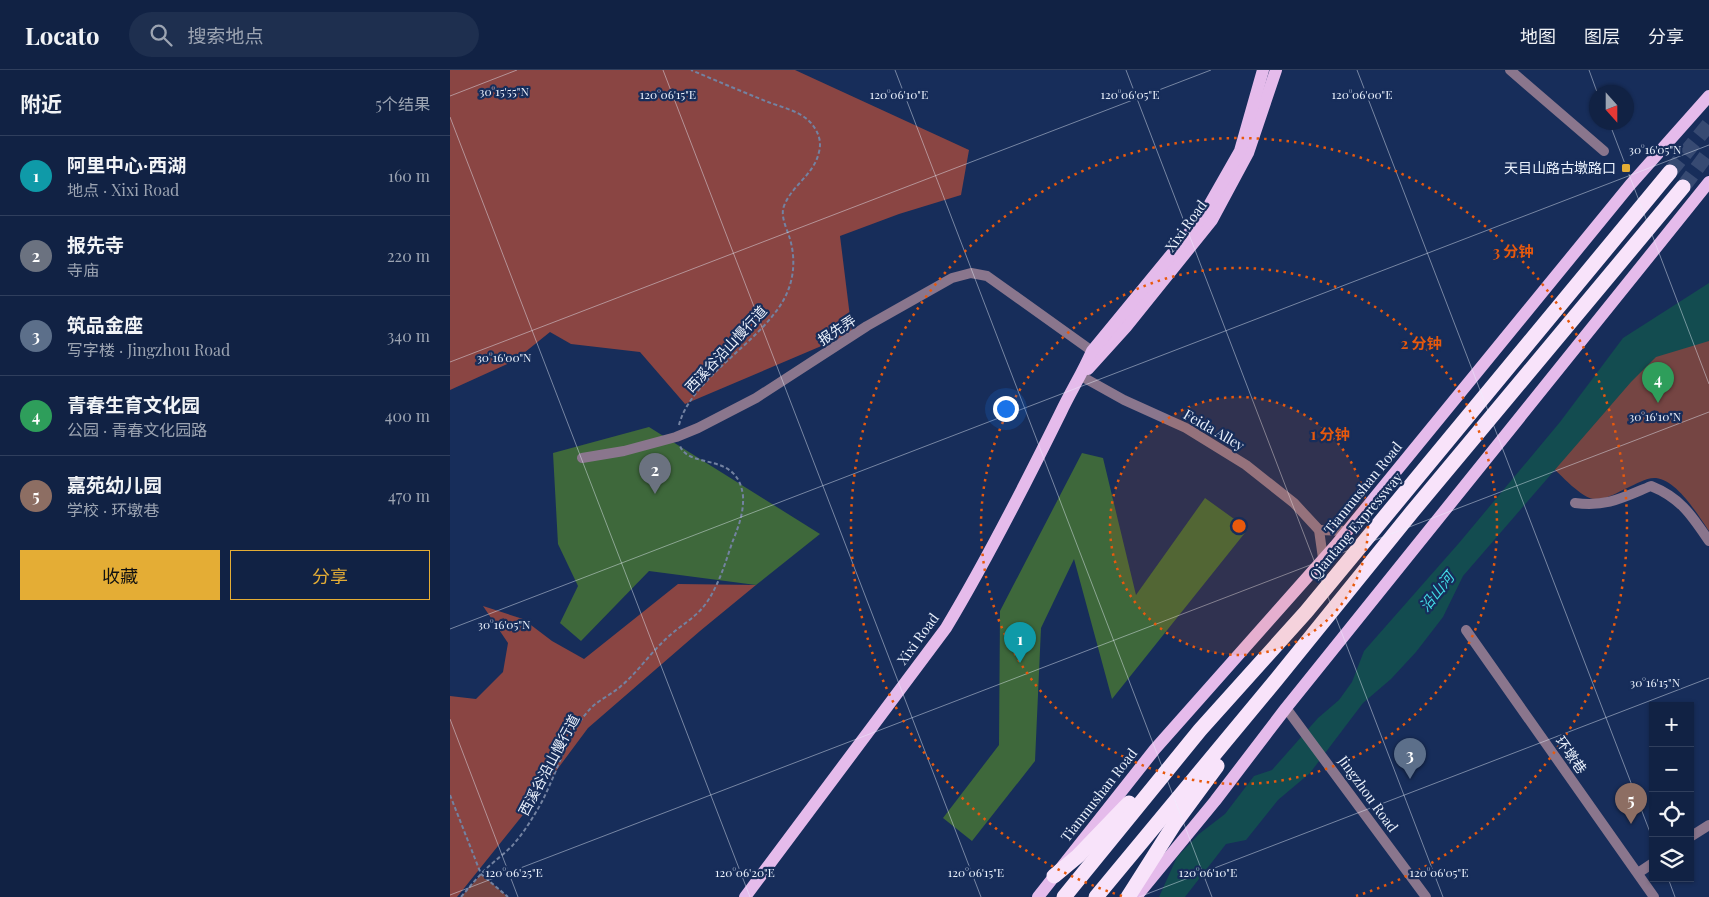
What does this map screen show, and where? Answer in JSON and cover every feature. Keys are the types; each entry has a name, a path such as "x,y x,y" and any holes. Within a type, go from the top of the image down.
{"highway":[{"name":"Qiantang Expressway","path":"1064,897 1200,730 1312,605 1670,172"},
{"path":"1096,897 1412,512 1683,187"},
{"path":"1128,897 1175,823 1276,680"},
{"path":"1054,876 1078,856 1200,730"}],"main road":[{"name":"Xixi Road","path":"745,897 946,628 971,586 1038,460 1062,409 1081,376 1092,350 1203,216 1240,151 1263,70"},
{"name":"Xixi Road","path":"1081,376 1126,327 1212,220 1248,153 1276,70"},
{"name":"Tianmushan Road","path":"1038,897 1154,749 1346,531 1630,185 1709,96"},
{"path":"1136,897 1215,802 1286,708 1709,182"}],"street":[{"path":"1510,70 1604,151"},
{"name":"报先弄","path":"582,458 624,451 676,437 698,428 756,398 868,326 952,278 971,273 987,276 1092,350"},
{"name":"Feida Alley","path":"1081,376 1124,400 1186,428 1246,464 1294,503 1319,530"},
{"path":"1575,502 1593,505 1608,503 1651,486 1666,492 1687,510 1709,541"},
{"path":"1323,558 1319,530 1346,531"},
{"name":"环墩巷","path":"1466,630 1654,897"},
{"name":"Jingzhou Road","path":"1286,708 1300,724 1426,897"},
{"path":"1694,834 1709,825"},
{"path":"1638,873 1649,866"}],"path":[{"name":"西溪谷沿山慢行道","path":"461,897 525,829 538,810 577,729 593,706 622,685 650,654 694,617 706,604 722,575 743,513 743,495 738,478 732,471 692,456 682,450 676,437 681,416 695,395 767,323 783,301 790,285 795,262 784,222 783,207 813,169 819,152 819,134 809,121 792,111 691,70"},
{"path":"450,795 481,874 508,897"}],"shaded area":[{"path":"450,70 795,70 969,150 961,195 899,214 840,236 852,333 685,404 640,352 571,344 550,332 514,361 450,390"},
{"path":"1709,338 1709,531 1679,491 1664,480 1649,479 1608,497 1595,499 1578,491 1550,465 1664,342"},
{"path":"678,584 756,585 588,728 530,806 457,897 450,897 450,696 476,699 503,672 508,643 483,606 523,619 552,641 584,659"},
{"path":"481,874 508,897 461,897"}],"water":[{"name":"沿山河","path":"1709,283 1709,341 1656,357 1631,382 1463,576 1443,617 1416,652 1391,679 1363,703 1310,773 1278,800 1246,840 1226,844 1185,897 1159,897 1177,857 1199,834 1225,814 1254,776 1272,770 1318,718 1339,700 1352,682 1364,651 1459,543 1560,422 1623,338"}],"building":[{"path":"649,427 820,534 756,585 649,571 581,641 560,623 578,586 558,544 553,453"},
{"path":"1082,453 1103,458 1136,595 1205,498 1248,529 1112,699 1074,559 1041,628 1035,761 972,841 943,818 999,745 1000,611"}],"tunnel":[{"path":"1670,172 1709,124"},
{"path":"1683,187 1709,152"}],"place":[{"name":"天目山路古墩路口","path":"1626,168"},
{"name":"青春生育文化园","path":"1658,403"},
{"name":"报先寺","path":"655,494"},
{"name":"阿里中心·西湖","path":"1020,663"},
{"name":"筑品金座","path":"1410,779"},
{"name":"嘉苑幼儿园","path":"1631,824"}]}
